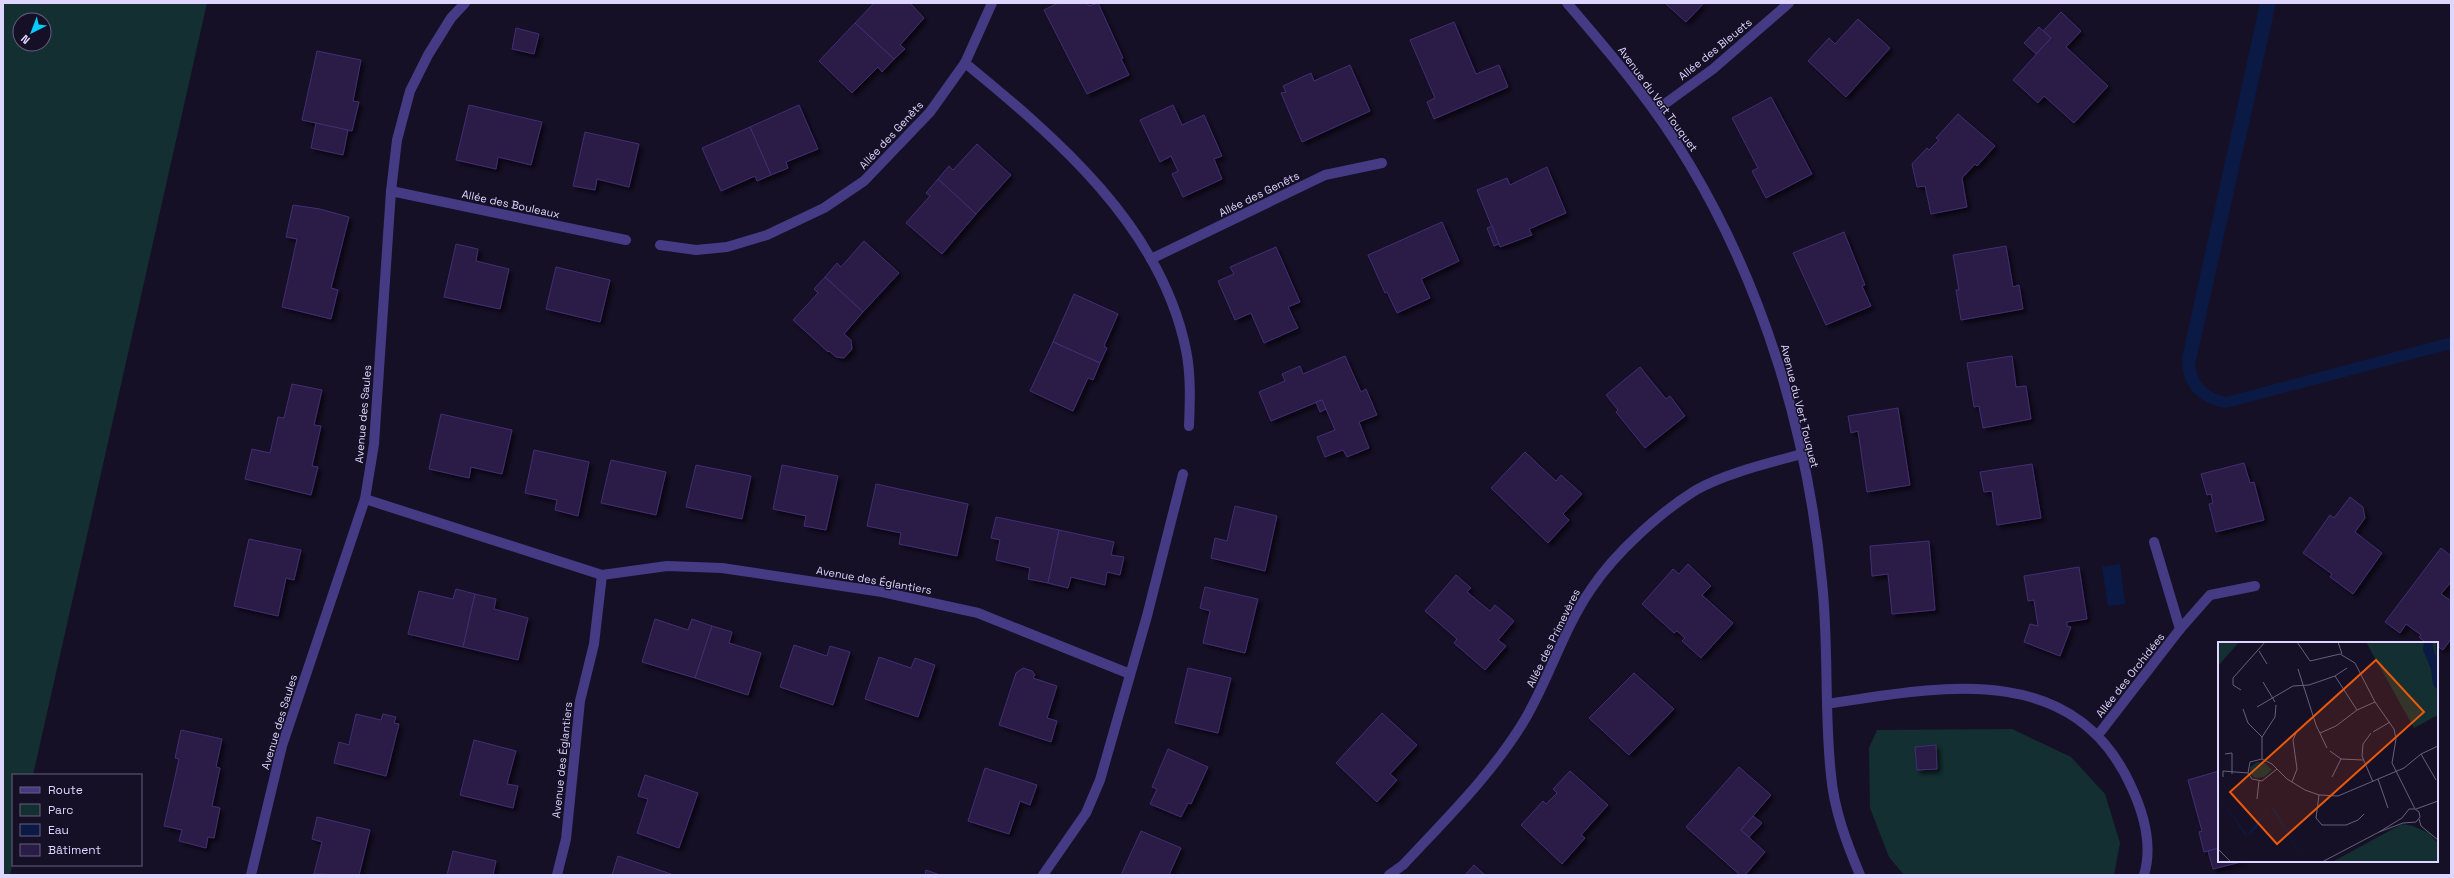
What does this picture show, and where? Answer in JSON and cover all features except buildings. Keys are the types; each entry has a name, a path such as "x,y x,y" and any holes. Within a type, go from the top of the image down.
{"street":[{"name":"Avenue des Saules","path":"251,875 282,746 365,499 374,444 390,191 396,140 410,91 428,55 451,18 465,3"},
{"name":"Allée des Genêts","path":"660,245 696,250 727,246 767,235 824,208 864,181 895,152 930,112 965,63 992,3"},
{"name":"Avenue du Vert Touquet","path":"1567,3 1654,111 1690,164 1746,273 1778,360 1802,454 1822,581 1827,638 1827,704 1831,778 1846,842 1860,875"},
{"name":"Allée des Bleuets","path":"1654,111 1713,69 1789,3"},
{"path":"965,63 1023,112 1076,161 1105,193 1151,259 1173,308 1186,350 1190,385 1189,426"},
{"name":"Allée des Genêts","path":"1151,259 1325,175 1382,163"},
{"name":"Allée des Bouleaux","path":"390,191 626,240"},
{"name":"Allée des Primevères","path":"1389,875 1408,860 1502,754 1545,684 1590,590 1615,560 1666,512 1697,490 1740,473 1802,454"},
{"path":"1043,875 1086,812 1100,780 1130,674 1183,474"},
{"name":"Avenue des Églantiers","path":"365,499 602,575 667,566 722,568 882,592 978,614 1130,674"},
{"name":"Allée des Orchidées","path":"2154,542 2180,629"},
{"name":"Avenue des Églantiers","path":"557,875 566,838 580,701 594,644 602,575"},
{"name":"Allée des Orchidées","path":"2098,735 2180,629 2210,595 2255,586"},
{"path":"1827,704 1936,691 1986,689 2040,698 2071,714 2098,735 2126,774 2140,806 2146,839 2144,875"}],"green space":[{"path":"3,3 207,3 33,774 12,774 12,866 10,875 3,875"},
{"path":"2012,729 2071,757 2105,794 2120,843 2114,875 1904,875 1889,857 1870,808 1869,748 1877,730"}],"water":[{"path":"2260,3 2276,3 2195,365 2198,377 2204,386 2209,390 2226,397 2451,337 2451,349 2226,408 2216,406 2200,398 2194,392 2188,385 2185,377 2182,368 2182,358"},
{"path":"2120,564 2125,604 2108,606 2102,567"}]}
